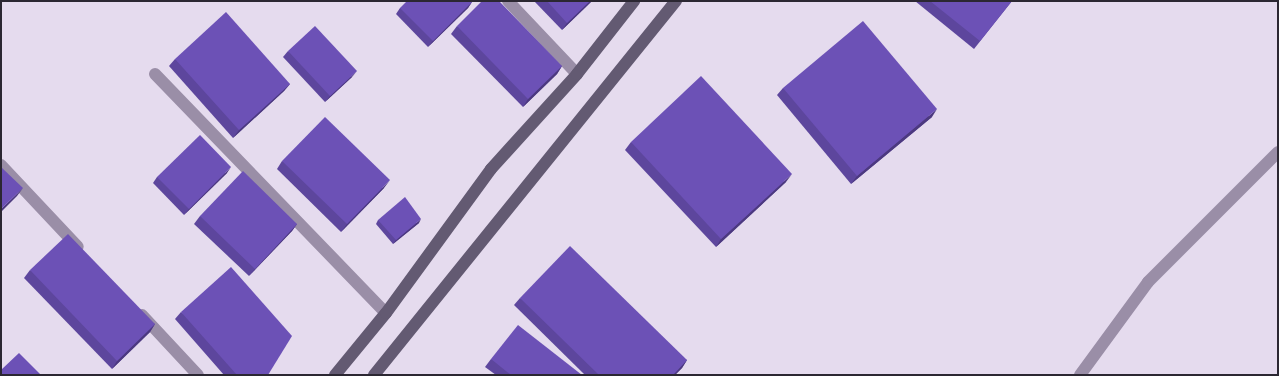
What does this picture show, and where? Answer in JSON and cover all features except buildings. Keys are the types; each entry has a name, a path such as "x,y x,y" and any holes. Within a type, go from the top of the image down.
{"main road":[{"path":"335,375 386,313 491,170 577,74 634,1"},
{"path":"374,375 676,1"}],"street":[{"path":"508,1 577,74"},
{"path":"155,74 386,313"},
{"path":"1080,375 1148,282 1278,152"},
{"path":"1,165 89,259"},
{"path":"130,302 198,375"}]}
